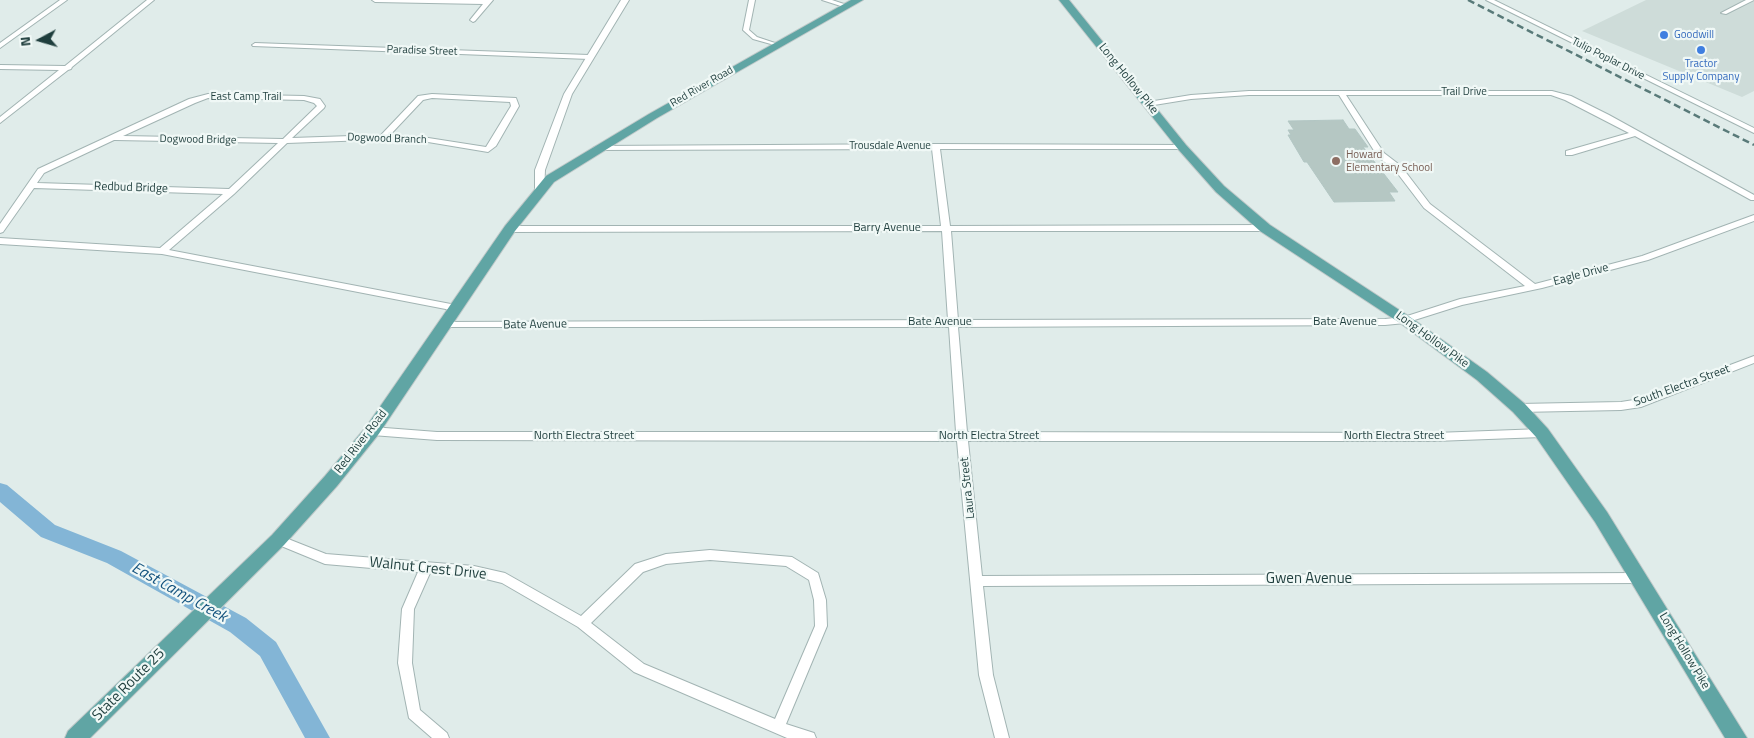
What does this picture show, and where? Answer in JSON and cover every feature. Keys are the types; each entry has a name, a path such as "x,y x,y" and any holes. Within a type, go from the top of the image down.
{"main road":[{"name":"Red River Road","path":"183,631 278,540 331,481 372,431 510,229 550,179 597,148 858,0"},
{"name":"Long Hollow Pike","path":"1064,0 1182,147 1220,189 1265,228 1405,320 1482,376 1519,408 1542,433 1573,475 1640,578 1737,738"},
{"name":"State Route 25","path":"75,738 183,631"}],"street":[{"path":"0,46 64,0"},
{"path":"0,121 151,0"},
{"path":"375,0 489,1"},
{"path":"539,191 540,170 568,94 625,0"},
{"path":"752,0 746,30 755,38 776,45"},
{"path":"825,0 847,6"},
{"name":"Tulip Poplar Drive","path":"1489,0 1754,131"},
{"path":"1724,13 1751,0"},
{"path":"473,20 489,1"},
{"name":"Paradise Street","path":"255,45 589,57"},
{"path":"0,67 68,68"},
{"name":"Trail Drive","path":"1148,104 1191,97 1248,93 1552,93 1568,98 1636,133 1754,198"},
{"path":"1341,93 1381,155 1398,168 1427,206 1533,287"},
{"name":"East Camp Trail","path":"0,230 41,171 192,101 208,96 304,98 317,101 321,106 285,141 231,192 162,251"},
{"name":"Dogwood Branch","path":"285,141 384,137 422,139 488,150 515,106 513,100 432,96 421,98 384,137"},
{"path":"1569,153 1636,133"},
{"name":"Dogwood Bridge","path":"112,138 285,141"},
{"name":"Laura Street","path":"936,146 946,228 962,436 986,675 1002,738"},
{"name":"Trousdale Avenue","path":"597,148 1182,147"},
{"name":"Redbud Bridge","path":"31,184 231,192"},
{"name":"Eagle Drive","path":"1405,320 1460,302 1533,287 1645,258 1754,218"},
{"name":"Barry Avenue","path":"510,229 1265,228"},
{"path":"0,241 162,251 456,308"},
{"name":"Bate Avenue","path":"444,325 1385,322 1405,320"},
{"name":"South Electra Street","path":"1519,408 1621,406 1641,403 1752,362"},
{"name":"North Electra Street","path":"372,431 437,436 1435,437 1542,433"},
{"name":"Walnut Crest Drive","path":"278,540 325,559 474,571 505,578 582,623 639,668 778,727 809,738"},
{"path":"582,623 639,568 666,559 710,556 788,561 814,577 820,600 821,626 778,727"},
{"path":"426,568 408,609 405,664 414,713 442,738"},
{"name":"Gwen Avenue","path":"978,581 1640,578"}],"shaded area":[{"path":"1646,0 1754,0 1754,91 1742,97 1582,31"}],"building":[{"name":"Howard Elementary School","path":"1343,120 1349,129 1355,129 1368,147 1363,147 1398,192 1389,192 1395,201 1334,202 1307,162 1304,162 1288,135 1291,135 1288,130 1294,130 1288,121"}],"waterway":[{"name":"East Camp Creek","path":"0,491 48,531 114,557 238,625 268,649 318,738"}],"railway":[{"path":"1468,0 1754,145"}],"place":[{"name":"Goodwill","path":"1664,35"},
{"name":"Tractor Supply Company","path":"1701,50"},
{"name":"Howard Elementary School","path":"1336,161"}]}
